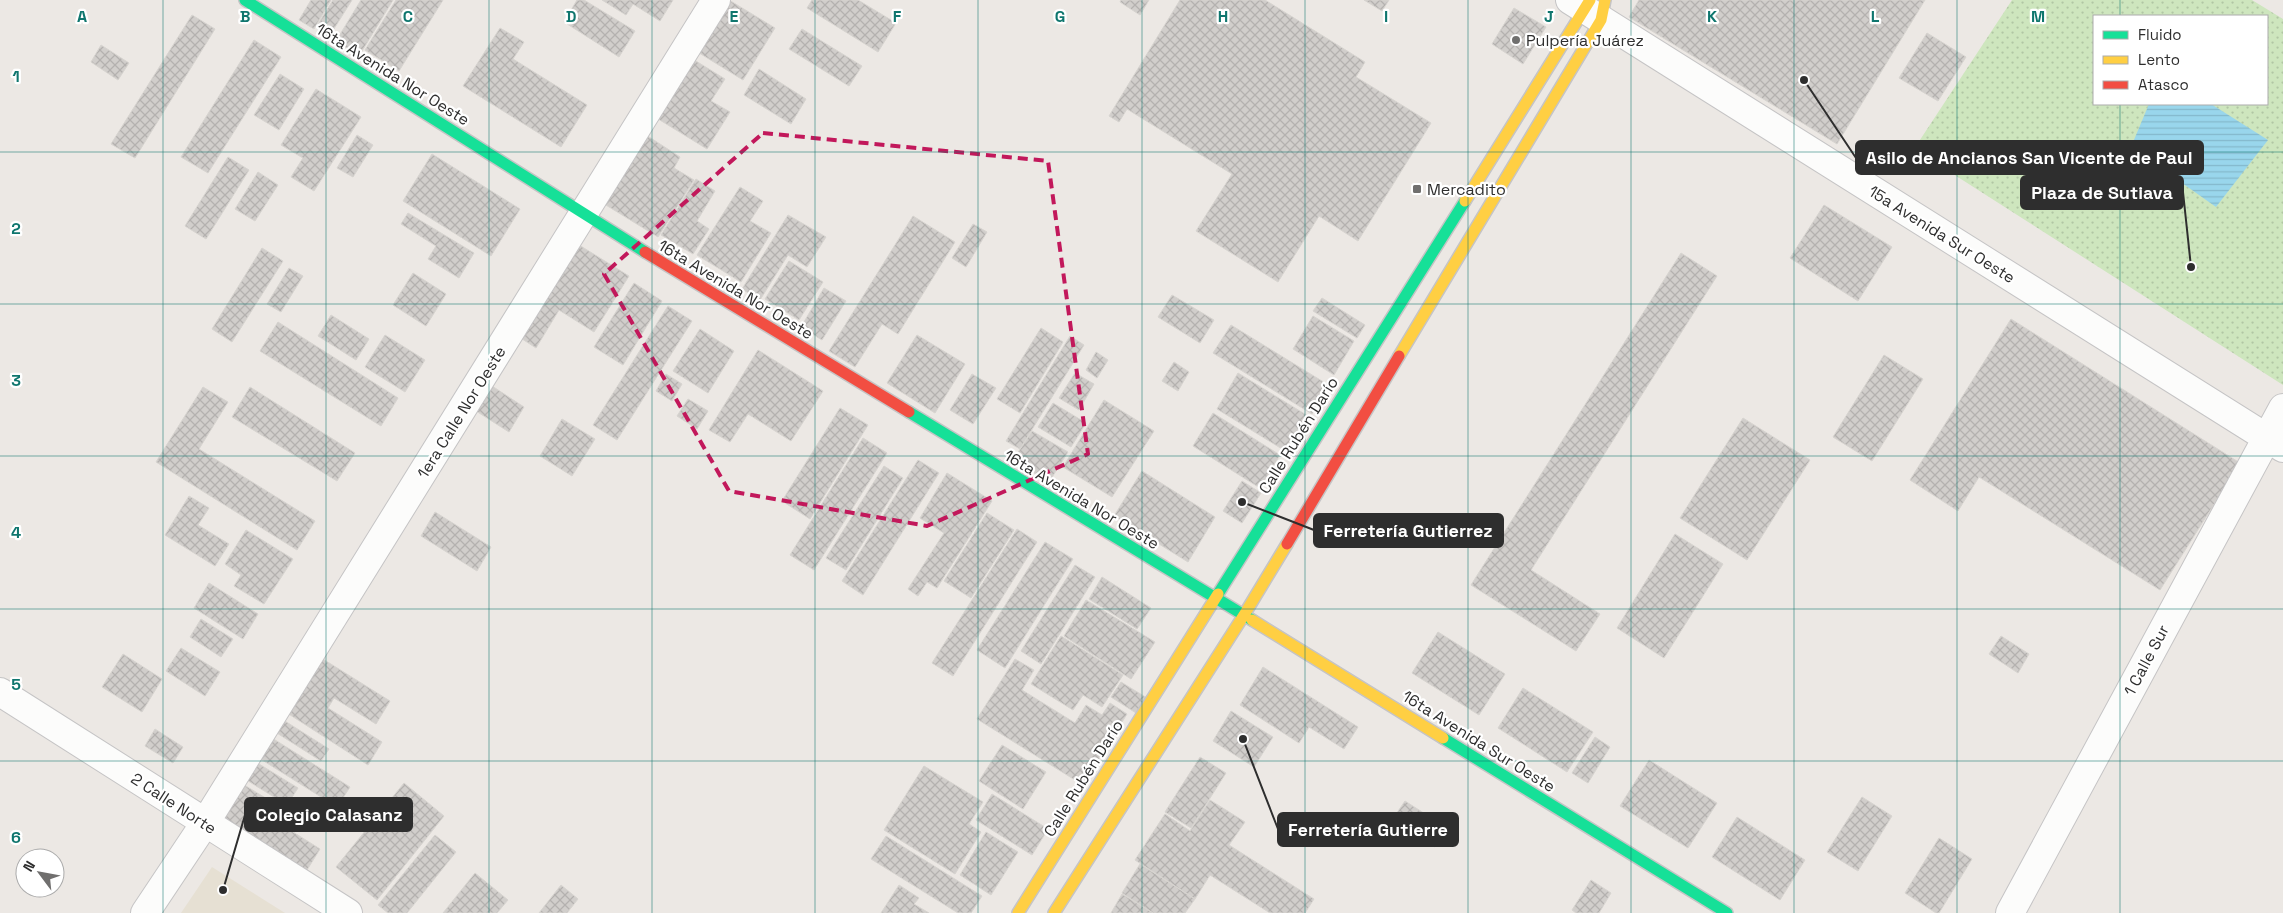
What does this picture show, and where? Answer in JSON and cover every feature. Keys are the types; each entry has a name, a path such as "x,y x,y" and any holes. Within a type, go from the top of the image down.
{"street":[{"name":"16ta Avenida Nor Oeste","path":"245,0 583,215 1214,598"},
{"name":"1era Calle Nor Oeste","path":"145,913 205,823 716,0"},
{"name":"15a Avenida Sur Oeste","path":"1590,6 2274,443"},
{"name":"Calle Rubén Darío","path":"1018,913 1214,598 1518,116 1590,6"},
{"path":"1054,913 1244,615 1590,6"},
{"name":"1 Calle Sur","path":"2010,913 2274,443 2283,408"},
{"name":"16ta Avenida Sur Oeste","path":"1214,598 1244,615 1700,906 1727,913"},
{"name":"2 Calle Norte","path":"0,692 348,913"}],"highlighted area":[{"path":"763,133 1048,161 1088,454 927,526 729,491 604,274"}],"shaded area":[{"path":"212,867 285,913 181,913"}],"green space":[{"path":"2012,0 2252,0 2283,19 2283,385 1914,149"}],"water":[{"path":"2149,105 2213,105 2268,140 2216,207 2131,147"}],"building":[{"path":"311,0 331,0 314,29 299,20"},
{"path":"333,0 352,0 332,32 318,24"},
{"path":"361,0 393,0 359,56 336,41"},
{"path":"396,0 443,0 399,71 365,50"},
{"path":"577,0 584,0 635,31 619,57 564,22"},
{"path":"602,0 673,0 660,21 633,4 626,15"},
{"path":"729,0 775,28 743,80 696,51"},
{"path":"812,0 858,0 896,23 878,52 807,8"},
{"path":"1121,0 1149,0 1140,15 1120,2"},
{"path":"1180,0 1265,0 1365,62 1356,77 1431,123 1358,241 1319,216 1278,282 1196,231 1232,174 1127,109 1119,122 1109,116"},
{"path":"1364,0 1389,0 1382,11"},
{"path":"1639,0 1925,0 1837,144 1629,17"},
{"name":"Pulpería Juárez","path":"1514,8 1546,27 1523,64 1492,44"},
{"path":"192,15 215,29 135,158 111,144"},
{"path":"500,28 524,42 513,59 587,105 561,147 463,86"},
{"path":"802,29 862,66 849,86 789,49"},
{"path":"1927,33 1966,57 1938,101 1899,78"},
{"path":"254,40 281,57 208,173 181,157"},
{"path":"101,45 129,63 118,80 91,62"},
{"path":"691,58 725,79 711,101 730,112 707,149 655,117"},
{"path":"759,69 806,99 791,124 744,95"},
{"path":"280,74 304,89 279,130 254,115"},
{"path":"316,89 361,117 314,191 291,177 303,158 281,145"},
{"path":"643,133 680,157 674,168 694,180 658,237 601,202"},
{"path":"357,135 373,145 353,177 337,168"},
{"path":"432,154 520,209 491,256 403,201"},
{"path":"228,157 249,170 206,239 185,226"},
{"path":"258,172 278,185 255,221 235,209"},
{"path":"696,179 715,191 697,221 709,229 693,254 661,235"},
{"path":"740,187 763,201 750,221 771,233 741,282 697,255"},
{"path":"1824,205 1892,247 1858,301 1790,258"},
{"path":"408,213 474,253 459,278 428,259 436,246 401,224"},
{"path":"788,215 826,237 807,267 788,255 760,300 742,289"},
{"path":"913,216 955,242 898,334 882,324 855,367 829,351"},
{"path":"973,224 987,232 966,267 952,258"},
{"path":"571,240 629,276 594,332 559,310 536,348 513,333"},
{"path":"262,248 283,261 232,342 212,329"},
{"path":"1681,253 1717,276 1531,570 1600,614 1576,651 1471,585"},
{"path":"789,261 823,282 799,320 765,299"},
{"path":"289,268 303,276 281,312 267,304"},
{"path":"413,273 446,294 426,326 393,305"},
{"path":"634,283 662,301 623,365 594,347"},
{"path":"824,288 846,301 822,340 801,327"},
{"path":"1172,295 1214,320 1200,343 1158,317"},
{"path":"1322,298 1365,325 1357,338 1313,311"},
{"path":"668,306 692,321 617,440 593,425"},
{"path":"331,315 369,339 356,360 318,336"},
{"path":"1313,316 1354,341 1334,375 1293,349"},
{"path":"2011,319 2240,463 2160,590 1979,477 1958,511 1910,480"},
{"path":"278,322 398,398 381,426 260,351"},
{"path":"1231,325 1330,386 1312,414 1213,353"},
{"path":"1041,328 1063,342 1020,413 997,399"},
{"path":"700,329 734,351 708,393 673,371"},
{"path":"385,335 425,360 405,392 365,367"},
{"path":"917,335 965,364 935,413 887,383"},
{"path":"1070,336 1084,345 1020,449 1006,441"},
{"path":"758,350 823,391 791,441 748,414 730,442 709,430"},
{"path":"1096,352 1108,360 1097,378 1086,370"},
{"path":"1884,355 1923,379 1872,461 1833,437"},
{"path":"1174,362 1189,372 1178,391 1162,381"},
{"path":"1075,373 1094,384 1079,410 1059,398"},
{"path":"1238,373 1308,416 1287,452 1217,409"},
{"path":"666,374 682,384 672,401 656,391"},
{"path":"972,374 996,388 973,424 950,410"},
{"path":"492,386 524,407 509,432 476,411"},
{"path":"203,387 228,402 199,449 315,521 297,550 156,462"},
{"path":"250,387 355,453 337,481 232,417"},
{"path":"688,399 708,411 697,429 677,416"},
{"path":"1104,400 1154,431 1112,497 1063,467"},
{"path":"1053,403 1086,423 1071,447 1038,427"},
{"path":"840,408 868,425 810,519 782,501"},
{"path":"1213,413 1280,455 1260,488 1193,446"},
{"path":"1743,418 1810,460 1747,560 1680,518"},
{"path":"562,419 595,439 572,476 540,456"},
{"path":"1032,431 1068,452 1049,482 1013,460"},
{"path":"863,438 887,453 814,570 790,555"},
{"path":"918,460 939,473 863,595 842,581"},
{"path":"884,466 903,478 846,570 826,558"},
{"path":"1142,471 1215,517 1188,562 1114,516"},
{"path":"947,473 992,501 937,588 927,582 918,596 908,589 944,533 920,518"},
{"path":"1242,481 1261,493 1242,523 1223,511"},
{"path":"189,496 209,508 198,525 229,544 215,566 165,535"},
{"path":"435,512 491,547 477,571 421,536"},
{"path":"987,513 1014,530 971,598 944,581"},
{"path":"1017,529 1037,542 953,676 932,663"},
{"path":"246,530 293,559 264,604 234,586 241,575 225,564"},
{"path":"1675,534 1723,564 1664,658 1617,628"},
{"path":"1045,542 1073,559 1005,668 977,650"},
{"path":"1075,565 1095,577 1041,664 1021,651"},
{"path":"1102,577 1151,608 1137,629 1089,599"},
{"path":"209,583 258,614 243,639 194,608"},
{"path":"1086,600 1155,642 1131,679 1064,636"},
{"path":"201,619 233,639 221,657 190,637"},
{"path":"1438,632 1505,674 1479,715 1412,673"},
{"path":"1061,636 1123,675 1102,707 1083,695 1073,710 1031,684"},
{"path":"2001,636 2029,654 2018,673 1989,654"},
{"path":"181,648 220,672 205,696 166,671"},
{"path":"123,654 162,679 142,712 102,687"},
{"path":"318,656 390,701 376,724 334,698 328,708 382,742 368,765 284,711"},
{"path":"1015,659 1034,670 1022,690 1075,723 1086,705 1102,715 1110,703 1127,714 1083,785 977,719"},
{"path":"1263,667 1358,727 1344,749 1309,727 1299,743 1240,705"},
{"path":"1121,682 1147,698 1136,713 1111,697"},
{"path":"1523,688 1593,732 1567,772 1498,728"},
{"path":"1231,711 1273,737 1254,767 1213,741"},
{"path":"277,716 329,749 321,761 269,728"},
{"path":"155,729 183,747 173,763 145,746"},
{"path":"264,733 350,787 337,807 251,753"},
{"path":"1595,737 1610,747 1588,783 1572,773"},
{"path":"1002,745 1046,772 1023,809 979,781"},
{"path":"1200,757 1226,773 1191,828 1165,812"},
{"path":"251,759 298,788 287,805 240,776"},
{"path":"1649,760 1717,803 1688,848 1620,806"},
{"path":"924,766 983,802 969,824 981,832 955,874 884,830"},
{"path":"241,783 282,808 274,820 320,849 307,870 220,816"},
{"path":"404,783 444,816 377,900 336,867"},
{"path":"992,794 1048,829 1032,855 976,820"},
{"path":"1862,797 1892,816 1858,871 1827,852"},
{"path":"1210,800 1245,822 1229,845 1314,899 1305,913 1270,913 1210,875 1195,899 1135,860 1165,814 1190,831"},
{"path":"1405,801 1447,828 1435,847 1392,820"},
{"path":"1737,817 1805,860 1780,900 1712,857"},
{"path":"986,832 1018,852 991,895 960,875"},
{"path":"435,835 456,852 407,913 388,913 378,905"},
{"path":"886,836 982,896 971,913 958,913 871,859"},
{"path":"1939,838 1972,859 1939,913 1936,913 1905,893"},
{"path":"1140,864 1195,899 1185,913 1153,913 1122,893"},
{"path":"475,873 508,900 497,913 443,913"},
{"path":"1591,880 1611,893 1599,913 1576,913 1572,910"},
{"path":"561,885 578,899 567,913 539,913"},
{"path":"899,885 919,898 914,904 929,913 881,913"},
{"path":"1122,894 1153,913 1111,913"}],"traffic: fast":[{"path":"245,0 645,252"},
{"path":"1218,594 1465,201"},
{"path":"909,412 1252,620"},
{"path":"1443,738 1727,913"}],"traffic: slow":[{"path":"1465,201 1590,0"},
{"path":"1399,356 1601,20 1605,0"},
{"path":"1054,913 1244,615 1287,544"},
{"path":"1018,913 1218,594"},
{"path":"1252,620 1443,738"}],"traffic: jam":[{"path":"645,252 909,412"},
{"path":"1287,544 1399,356"}],"place":[{"name":"Pulpería Juárez","path":"1516,40"},
{"name":"Asilo de Ancianos San Vicente de Paul","path":"1804,80"},
{"name":"Mercadito","path":"1417,189"},
{"name":"Plaza de Sutiava","path":"2191,267"},
{"name":"Ferretería Gutierrez","path":"1242,502"},
{"name":"Ferretería Gutierre","path":"1243,739"},
{"name":"Colegio Calasanz","path":"223,890"}]}
